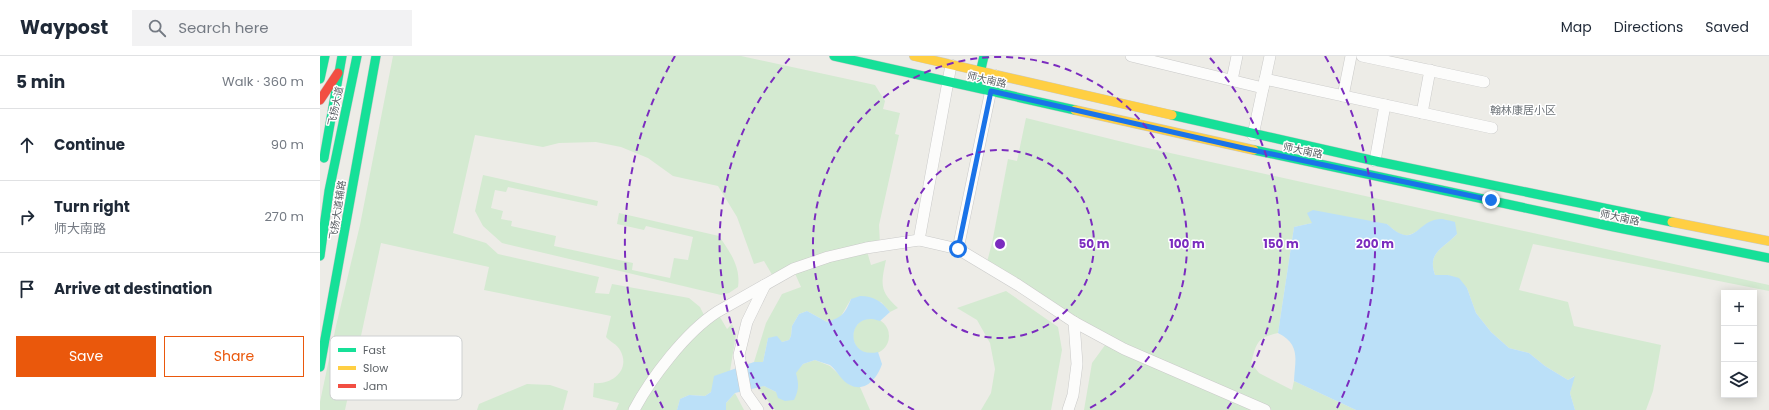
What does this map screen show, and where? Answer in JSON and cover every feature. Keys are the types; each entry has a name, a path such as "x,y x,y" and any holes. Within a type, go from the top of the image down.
{"main road":[{"path":"320,79 325,56"},
{"name":"飞扬大道","path":"323,166 342,56"},
{"name":"飞扬大道","path":"320,256 329,191 357,56"},
{"name":"飞扬大道辅路","path":"320,368 376,56"},
{"name":"师大南路","path":"834,56 1243,148 1614,227 1769,258"},
{"name":"师大南路","path":"914,56 1375,162 1769,241"},
{"path":"977,88 984,56"},
{"path":"320,100 338,73"},
{"path":"344,115 354,175"}],"street":[{"path":"1131,56 1232,80 1264,83 1344,96 1492,128"},
{"path":"1232,80 1237,56"},
{"path":"1253,135 1270,56"},
{"path":"1344,96 1351,56"},
{"path":"1362,56 1484,82"},
{"path":"919,240 951,65"},
{"path":"1422,113 1430,70"},
{"path":"958,249 994,75"},
{"path":"1375,162 1385,105"},
{"path":"634,410 642,394 677,349 706,319 793,269 828,257 880,245 919,240 958,249 1018,285 1074,322 1124,349 1265,410"},
{"path":"758,410 746,393 739,355 747,322 765,284"},
{"path":"1068,410 1073,394 1077,364 1074,322"}],"green space":[{"path":"393,56 741,56 875,85 885,101 883,109 900,113 895,134 899,135 879,225 880,245 866,248 871,265 886,260 883,275 883,287 887,297 898,308 890,312 881,302 851,299 840,318 827,322 807,311 799,314 792,326 789,340 782,342 768,338 763,362 754,362 766,323 782,294 801,287 793,269 774,278 764,261 754,264 737,217 718,186 673,176 648,158 621,147 596,142 559,143 543,147 475,135 453,233 486,243 498,254 599,277 595,293 609,294 612,284 689,298 700,307 706,319 717,312 727,329 732,324 736,335 730,371 726,373 711,392 705,396 689,395 680,399 677,410 616,410 619,403 593,397 594,383 608,381 622,369 623,357 619,348 606,337 611,316 484,290 489,267 381,243 361,336 334,336 360,225"},
{"path":"1026,118 1143,147 1769,285 1769,291 1533,244 1519,290 1568,302 1574,326 1661,345 1653,391 1646,410 1575,410 1570,393 1574,376 1568,380 1545,366 1529,353 1509,348 1491,332 1476,313 1467,288 1448,275 1435,275 1433,261 1435,256 1457,234 1428,223 1412,234 1403,235 1387,224 1312,223 1294,227 1278,333 1265,337 1258,342 1251,363 1259,373 1292,390 1294,381 1356,410 1084,410 1092,363 1108,341 986,266 992,243 1008,159 1017,161"},
{"path":"483,175 598,201 597,206 508,187 506,192 495,190 491,208 503,211 501,219 512,221 511,226 556,236 554,246 633,263 632,270 670,278 674,258 688,260 693,237 646,226 644,230 617,224 619,213 719,236 734,260 738,273 738,287 729,293 721,295 502,243 483,226 475,211"},
{"path":"1006,291 1058,327 1062,350 1051,410 981,410 991,393 995,369 990,343 977,320 957,308"},
{"path":"871,318 884,323 889,336 884,349 871,354 858,349 853,336 858,323"},
{"path":"330,354 330,400 347,400 345,410 320,410 320,402"},
{"path":"815,360 830,366 850,385 860,387 870,410 775,410 757,387 764,386 776,392 803,364"},
{"path":"527,384 550,385 568,391 563,410 477,410 479,404"},
{"path":"735,393 744,410 726,410 726,403"}],"water":[{"path":"1313,210 1387,224 1397,232 1404,235 1410,235 1425,224 1432,221 1440,219 1455,222 1457,234 1438,252 1433,261 1435,275 1448,275 1459,278 1467,288 1476,313 1491,332 1509,348 1529,353 1545,366 1568,380 1575,376 1570,393 1575,410 1356,410 1294,381 1295,353 1290,342 1278,333 1294,227 1312,223 1307,213"},
{"path":"860,296 877,300 890,312 880,321 869,319 861,321 856,327 854,335 855,342 859,349 867,352 878,352 882,364 878,374 866,385 856,387 850,385 844,381 830,365 815,360 803,364 796,373 798,387 794,400 785,401 778,398 776,392 764,386 735,393 726,403 726,410 677,410 680,399 689,395 705,396 711,392 714,376 754,362 763,362 768,338 777,336 782,342 789,340 792,326 799,314 807,311 827,322 840,316 845,312 851,299"}],"traffic: fast":[{"path":"320,79 325,56"},
{"path":"324,158 342,56"},
{"path":"320,256 329,191 357,56"},
{"path":"320,367 376,56"},
{"path":"834,56 1075,110"},
{"path":"978,82 984,56"},
{"path":"1172,115 1375,161 1672,222"},
{"path":"1254,150 1614,227 1769,258"}],"traffic: slow":[{"path":"914,56 1172,115"},
{"path":"1075,110 1254,150"},
{"path":"1672,222 1769,241"}],"traffic: jam":[{"path":"320,100 338,73"}],"district":[{"name":"翰林康居小区","path":"1523,110"}],"route":[{"path":"958,249 991,91 1243,148 1491,200"}]}
